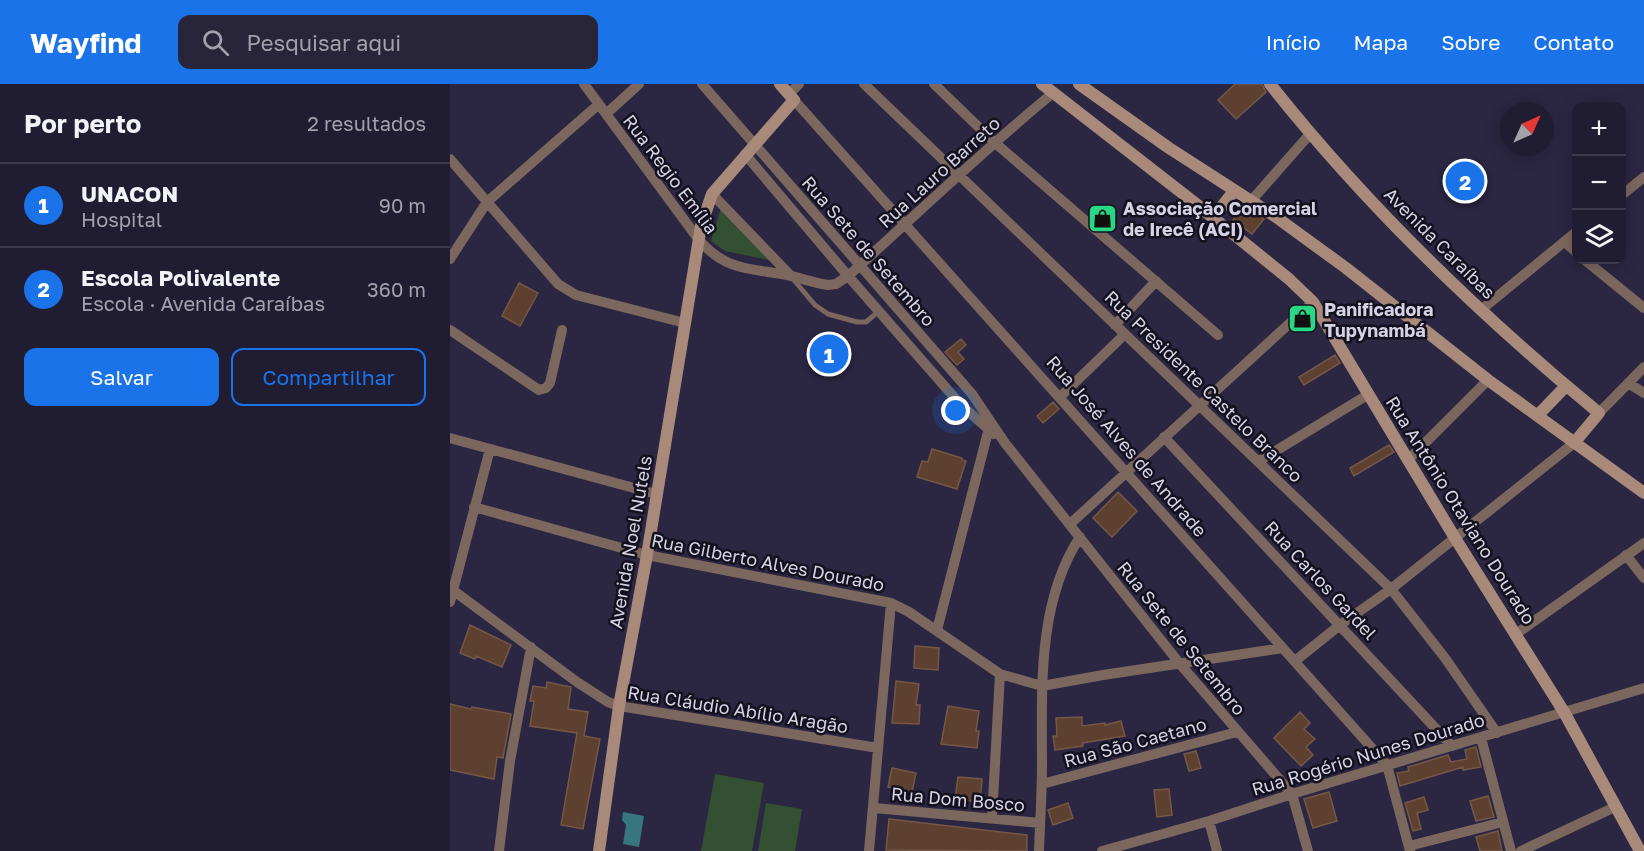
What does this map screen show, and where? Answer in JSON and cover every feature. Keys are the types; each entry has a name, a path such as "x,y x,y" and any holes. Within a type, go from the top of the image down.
{"street":[{"name":"Rua Regio Emília","path":"584,84 699,240 716,258 729,264 828,285 836,284 848,276"},
{"path":"450,259 487,202 602,109 639,84"},
{"name":"Rua Sete de Setembro","path":"702,84 972,394 990,425 1180,664 1292,794"},
{"name":"Rua José Alves de Andrade","path":"780,84 1387,765 1409,848"},
{"path":"790,276 712,194 792,97 799,84"},
{"name":"Rua Presidente Castelo Branco","path":"864,84 1391,589 1445,658 1497,733"},
{"path":"934,84 994,142 1218,335"},
{"name":"Rua Antônio Otaviano Dourado","path":"1042,84 1289,279 1313,302 1455,538 1564,712 1640,851"},
{"path":"1079,84 1168,148 1251,201 1346,268 1488,380 1644,493"},
{"name":"Avenida Caraíbas","path":"1270,84 1310,134 1388,218 1480,310 1599,413"},
{"name":"Rua Lauro Barreto","path":"848,276 961,175 994,142 1053,93"},
{"path":"1251,201 1310,134"},
{"name":"Rua Sete de Setembro","path":"745,154 879,312 962,405 990,425"},
{"path":"450,159 558,284 569,292 685,323"},
{"path":"1626,192 1644,177"},
{"path":"1213,218 1234,191"},
{"name":"Avenida Noel Nutels","path":"599,851 620,706 699,240 705,210 712,194"},
{"path":"1480,310 1572,236"},
{"path":"1565,242 1572,248"},
{"path":"1590,264 1644,308"},
{"path":"1115,325 1156,281"},
{"path":"1070,524 1313,302"},
{"path":"450,330 539,390 546,388 550,383 562,330"},
{"path":"1060,397 1125,334"},
{"path":"1295,661 1391,589 1574,443 1599,413 1644,367"},
{"path":"1408,460 1488,380"},
{"path":"1628,383 1644,393"},
{"path":"1538,415 1566,386"},
{"path":"1259,461 1369,394"},
{"path":"937,630 990,425"},
{"name":"Rua Carlos Gardel","path":"1164,437 1452,746"},
{"path":"450,438 656,494"},
{"path":"451,594 490,449"},
{"name":"Rua Gilberto Alves Dourado","path":"474,507 647,555 891,603 937,630 1000,674 1042,686 1283,648"},
{"path":"1039,851 1042,686 1049,620 1062,569 1080,537"},
{"path":"1516,634 1644,543"},
{"path":"1626,555 1644,578"},
{"name":"Rua Cláudio Abílio Aragão","path":"451,594 608,702 620,706 878,748"},
{"path":"869,851 891,603"},
{"path":"499,851 510,762 531,647"},
{"path":"992,819 1000,674"},
{"name":"Rua Rogério Nunes Dourado","path":"1102,851 1209,821 1644,688"},
{"name":"Rua São Caetano","path":"1042,784 1237,732"},
{"path":"1481,738 1511,851"},
{"path":"1292,794 1308,851"},
{"path":"1521,851 1615,807"},
{"name":"Rua Dom Bosco","path":"874,808 1040,823"},
{"path":"1209,821 1217,851"},
{"path":"1409,848 1503,822"}],"lane":[{"path":"790,276 815,305 828,314 857,322 866,322 879,312"}],"shaded area":[{"path":"721,208 769,260 725,251 711,241"},
{"path":"715,774 764,783 752,851 701,851"},
{"path":"766,803 802,809 795,851 758,851"},
{"path":"623,812 644,816 639,847 623,844 626,825 622,820"}],"building":[{"path":"1235,84 1262,84 1266,92 1236,119 1218,100"},
{"path":"1243,206 1264,219 1252,234 1233,220"},
{"path":"519,283 538,293 520,326 502,316"},
{"path":"961,339 966,345 958,352 964,359 957,365 945,352"},
{"path":"1335,355 1340,363 1304,385 1299,377"},
{"path":"1053,402 1059,409 1043,423 1037,416"},
{"path":"1389,445 1394,452 1354,476 1350,468"},
{"path":"932,449 966,461 957,489 917,477 922,461 928,462"},
{"path":"1118,492 1137,511 1112,537 1093,518"},
{"path":"470,625 511,645 502,667 476,656 475,659 460,653"},
{"path":"915,646 939,648 938,670 914,668"},
{"path":"896,681 919,684 916,705 920,705 919,724 892,723"},
{"path":"547,682 571,687 568,709 588,712 584,736 600,739 583,829 561,825 577,733 530,726 534,701 530,701 533,686 546,688"},
{"path":"450,704 511,714 503,758 497,757 494,779 450,770"},
{"path":"948,706 979,711 976,731 979,731 977,748 941,744"},
{"path":"1300,712 1310,723 1304,729 1315,739 1306,747 1313,755 1301,766 1274,738"},
{"path":"1082,717 1082,726 1105,723 1105,725 1121,721 1125,736 1055,750 1053,736 1057,736 1056,718"},
{"path":"1476,747 1481,767 1463,770 1463,767 1400,786 1397,773 1409,771 1408,767 1448,755 1451,762 1467,759 1465,750"},
{"path":"1196,751 1201,768 1189,771 1184,754"},
{"path":"892,768 916,773 912,792 888,787"},
{"path":"958,777 982,779 980,802 955,799"},
{"path":"1169,789 1172,815 1157,817 1154,790"},
{"path":"1329,792 1337,821 1313,828 1304,799"},
{"path":"1488,796 1494,817 1476,821 1470,801"},
{"path":"1424,797 1428,810 1417,813 1421,829 1413,831 1405,803"},
{"path":"1068,803 1073,818 1053,825 1048,810"},
{"path":"889,819 1027,835 1027,851 886,850"},
{"path":"1498,831 1502,851 1480,851 1476,837"}],"place":[{"name":"Escola Polivalente","path":"1465,181"},
{"name":"Associação Comercial de Irecê (ACI)","path":"1102,218"},
{"name":"Panificadora Tupynambá","path":"1303,319"},
{"name":"UNACON","path":"829,354"}]}
